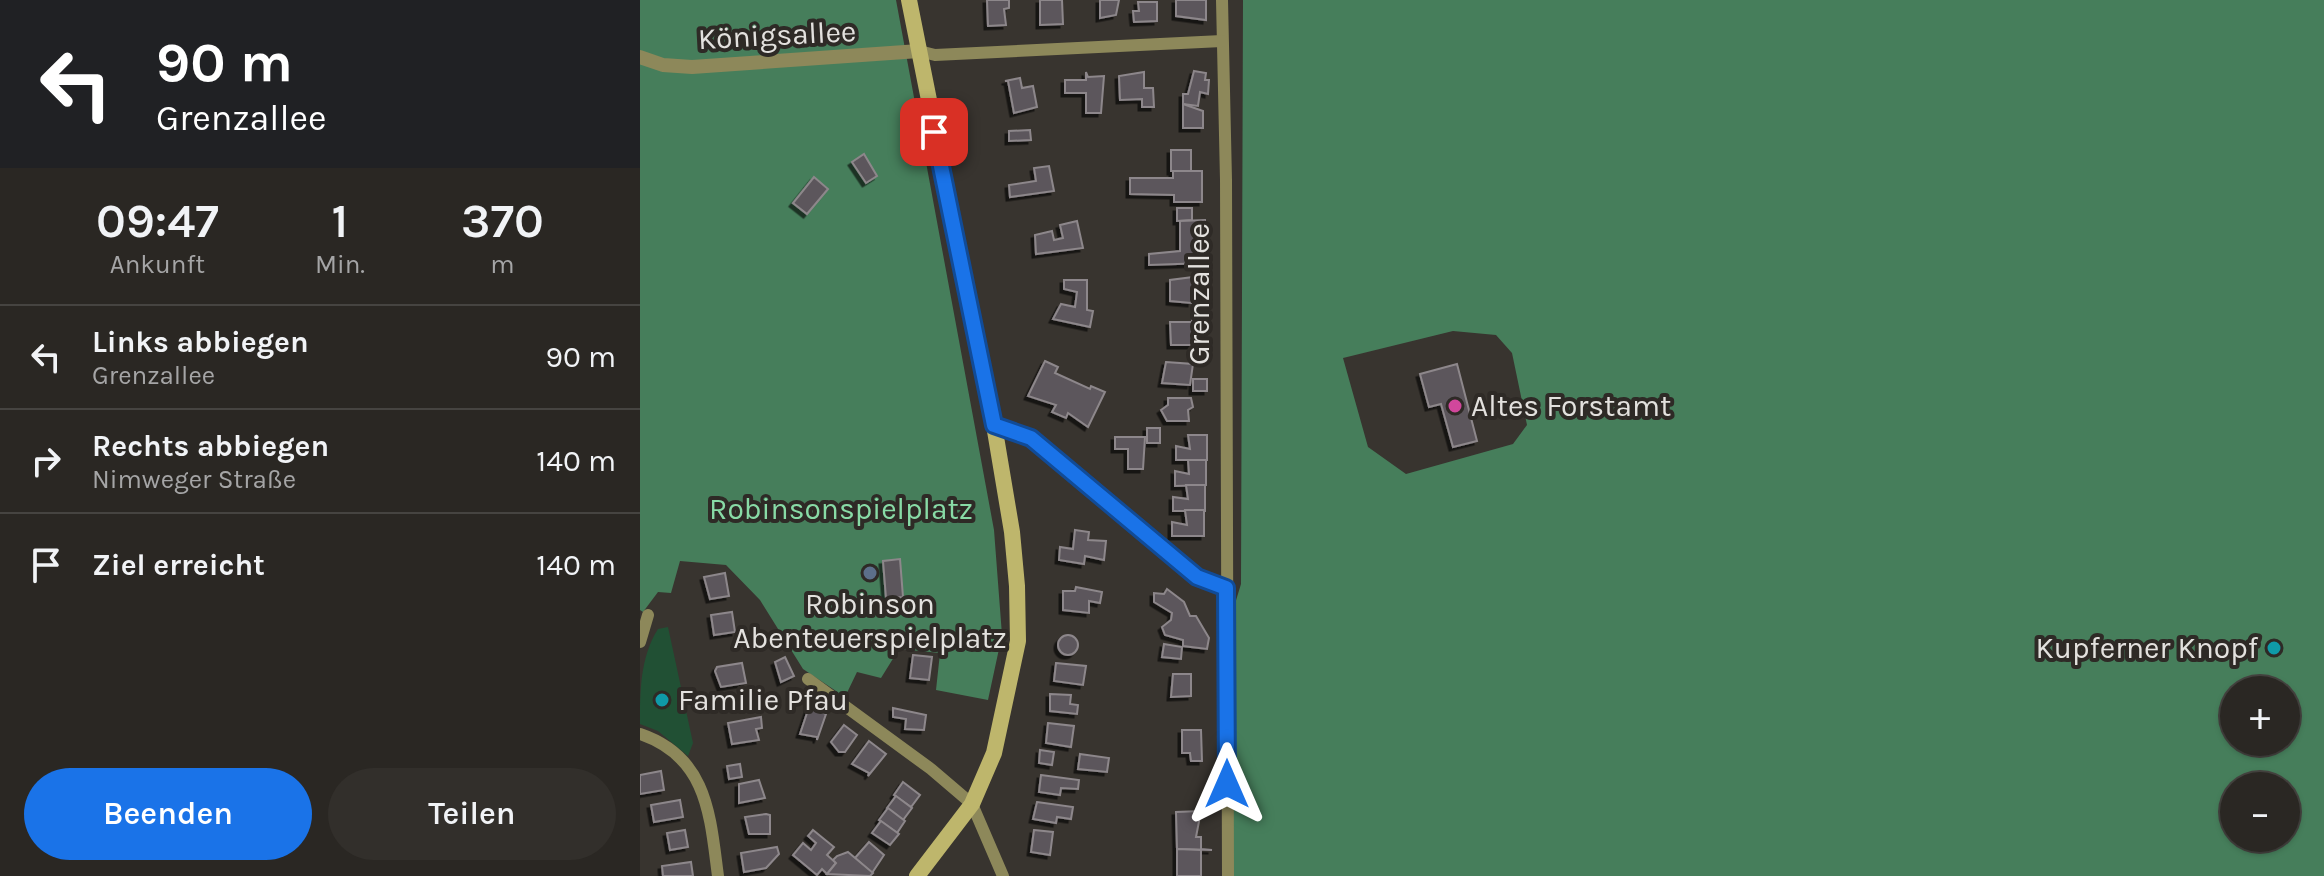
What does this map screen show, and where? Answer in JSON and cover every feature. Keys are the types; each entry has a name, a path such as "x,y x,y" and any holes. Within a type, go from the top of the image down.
{"main road":[{"path":"909,0 994,425 1012,532 1018,641 994,753 972,804 917,876"}],"street":[{"name":"Grenzallee","path":"1222,0 1226,180 1228,876"},
{"path":"919,51 935,55 1222,41"},
{"name":"Königsallee","path":"640,57 663,65 692,67 919,51"},
{"path":"994,425 1031,438 1197,577 1226,588"},
{"path":"640,642 648,615"},
{"path":"808,679 931,769 972,804 1003,876"},
{"path":"640,734 672,751 698,779 708,802 718,876"}],"green space":[{"name":"Robinsonspielplatz","path":"640,0 896,0 994,530 1002,635 988,700 936,690 940,653 899,649 881,678 857,672 845,697 803,669 760,600 726,565 680,561 671,593 658,592 643,612 640,610"},
{"path":"1243,0 2324,0 2324,876 1232,876 1227,630 1241,584","holes":["1453,331 1496,335 1512,353 1527,425 1513,444 1406,474 1368,447 1343,358"]},
{"path":"668,627 693,743 688,756 658,731 640,724 644,663 658,629"}],"building":[{"path":"987,0 1009,0 1009,8 1004,9 1006,25 988,26"},
{"path":"1040,0 1062,0 1063,24 1040,25"},
{"path":"1100,0 1119,0 1116,15 1100,18"},
{"path":"1176,0 1206,0 1206,20 1176,16"},
{"path":"1138,2 1157,2 1157,21 1134,22 1133,11 1139,11"},
{"path":"1194,71 1206,73 1205,80 1209,80 1208,94 1200,92 1198,106 1183,104 1183,94 1188,94"},
{"path":"1086,72 1088,77 1104,76 1101,113 1086,113 1086,93 1065,93 1065,80 1086,80"},
{"path":"1144,72 1144,88 1153,88 1154,107 1142,107 1142,99 1120,100 1119,76"},
{"path":"1020,78 1022,88 1033,86 1037,107 1014,113 1008,81 1005,81"},
{"path":"1183,104 1203,111 1203,128 1183,128"},
{"path":"1030,130 1031,140 1009,141 1009,131"},
{"path":"1171,150 1191,150 1191,171 1171,171"},
{"path":"864,154 877,176 866,183 852,162"},
{"path":"1049,166 1054,191 1010,197 1009,185 1036,181 1034,168"},
{"path":"1173,171 1202,171 1202,202 1174,202 1174,195 1130,194 1130,178 1173,178"},
{"path":"814,177 828,189 807,214 793,203"},
{"path":"1177,208 1192,208 1192,220 1177,221"},
{"path":"1205,220 1206,263 1149,265 1149,254 1180,251 1180,221"},
{"path":"1077,221 1083,248 1036,254 1035,235 1052,231 1054,240 1063,238 1060,225"},
{"path":"1196,277 1197,285 1205,285 1205,293 1192,294 1191,303 1170,301 1170,280"},
{"path":"1064,280 1087,280 1087,310 1093,311 1090,327 1053,319 1061,304 1075,307 1077,292 1064,289"},
{"path":"1192,319 1205,319 1205,335 1198,336 1198,343 1193,345 1171,345 1170,322 1192,322"},
{"path":"1045,361 1058,367 1055,373 1090,389 1091,386 1105,392 1088,427 1068,413 1066,418 1052,412 1056,405 1028,396"},
{"path":"1166,362 1193,364 1190,385 1162,383"},
{"name":"Altes Forstamt","path":"1457,364 1477,441 1453,447 1441,404 1429,407 1420,374"},
{"path":"1193,379 1207,379 1207,391 1193,391"},
{"path":"1168,398 1191,398 1193,407 1188,410 1189,421 1167,421 1161,410 1168,405"},
{"path":"1147,428 1160,428 1160,443 1147,443"},
{"path":"1188,435 1207,435 1207,460 1176,460 1176,446 1190,449"},
{"path":"1115,437 1145,437 1143,469 1128,469 1128,449 1115,449"},
{"path":"1188,460 1206,460 1206,485 1175,486 1175,471 1189,474"},
{"path":"1186,485 1205,485 1205,511 1173,511 1173,497 1188,499"},
{"path":"1185,510 1204,510 1204,536 1172,536 1172,522 1187,525"},
{"path":"1075,530 1089,532 1088,540 1106,541 1104,560 1085,556 1084,564 1059,560 1060,547 1073,549"},
{"path":"900,559 903,597 886,598 883,561"},
{"path":"725,573 729,596 710,599 704,577"},
{"path":"1076,587 1102,592 1100,603 1089,601 1089,613 1063,610 1063,591 1075,591"},
{"path":"1167,589 1184,602 1190,616 1196,616 1209,638 1207,649 1183,646 1183,640 1165,635 1162,627 1171,620 1172,613 1154,602 1154,593 1164,594"},
{"path":"732,612 735,632 714,635 711,615"},
{"path":"1068,635 1075,638 1078,645 1075,652 1068,655 1061,652 1058,645 1061,638"},
{"path":"1164,644 1182,647 1181,659 1162,657"},
{"path":"913,655 932,657 929,680 910,678"},
{"path":"785,657 794,676 781,682 775,662"},
{"path":"742,663 746,683 721,687 715,671 717,667"},
{"path":"1056,663 1086,666 1083,685 1054,681"},
{"path":"1173,674 1191,674 1191,696 1171,697"},
{"path":"1050,694 1071,695 1070,704 1078,705 1077,714 1050,711"},
{"path":"809,707 826,714 817,740 817,737 800,734"},
{"path":"893,708 926,715 924,730 905,729 906,719 893,717"},
{"path":"761,717 762,728 756,729 759,740 732,744 728,723"},
{"path":"1048,723 1074,726 1071,747 1046,743"},
{"path":"844,725 857,735 845,752 839,752 831,742"},
{"path":"1182,730 1201,730 1202,761 1191,761 1190,753 1182,753"},
{"path":"869,741 886,754 868,776 869,773 852,764"},
{"path":"1040,750 1054,752 1052,765 1039,763"},
{"path":"1080,754 1109,758 1107,772 1078,769"},
{"path":"740,764 742,777 729,779 727,766"},
{"path":"661,771 664,790 640,794 640,775"},
{"path":"1041,775 1079,780 1078,789 1061,788 1060,795 1039,792"},
{"path":"759,780 765,798 739,803 739,784"},
{"path":"903,782 920,795 911,807 894,795"},
{"path":"896,796 912,808 903,820 887,808"},
{"path":"680,800 683,817 654,822 651,805"},
{"path":"1037,802 1073,807 1071,819 1057,817 1056,823 1033,819"},
{"path":"888,808 905,821 897,833 879,820"},
{"path":"1201,811 1196,837 1201,837 1201,849 1212,850 1177,849 1176,812"},
{"path":"770,815 770,834 749,834 745,817"},
{"path":"881,821 899,834 890,845 872,833"},
{"path":"685,830 688,847 670,850 667,833"},
{"path":"813,830 834,847 827,855 836,863 827,874 822,869 817,875 793,855 803,843 811,850 816,843 808,836"},
{"path":"1034,830 1053,832 1050,855 1031,852"},
{"path":"869,842 884,855 872,873 855,858"},
{"path":"777,847 779,854 766,868 744,872 741,853"},
{"path":"1177,849 1201,850 1201,876 1177,876"},
{"path":"848,852 873,873 870,876 827,874 836,863 833,860"},
{"path":"691,862 693,876 663,876 662,866"}],"place":[{"name":"Altes Forstamt","path":"1455,406"},
{"name":"Robinson Abenteuerspielplatz","path":"870,573"},
{"name":"Kupferner Knopf","path":"2274,648"},
{"name":"Familie Pfau","path":"662,700"}],"route":[{"path":"934,132 994,425 1009,427 1031,438 1197,577 1226,588 1227,784"}]}
